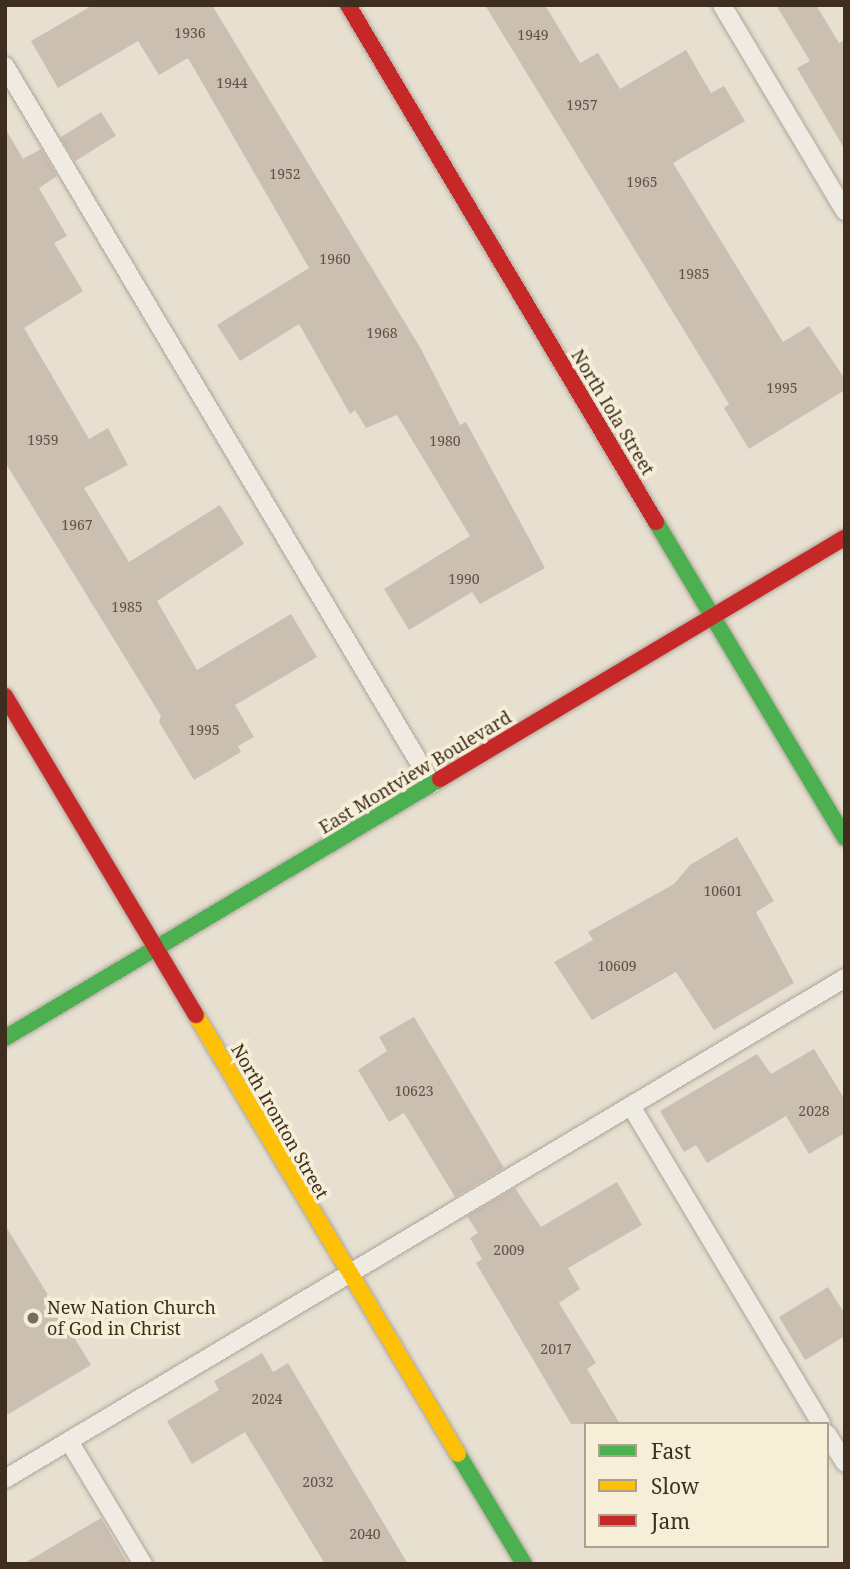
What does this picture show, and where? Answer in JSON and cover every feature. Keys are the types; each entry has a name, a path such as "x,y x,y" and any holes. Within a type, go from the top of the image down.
{"street":[{"name":"North Iola Street","path":"348,5 845,838"},
{"name":"East Montview Boulevard","path":"5,1038 845,538"},
{"name":"North Ironton Street","path":"5,696 348,1274 524,1564"}],"lane":[{"path":"722,5 845,211"},
{"path":"5,66 432,784"},
{"path":"5,1479 845,978"},
{"path":"631,1106 820,1422"},
{"path":"829,1437 845,1464"},
{"path":"69,1441 143,1564"}],"building":[{"path":"93,5 212,5 421,349 460,425 466,422 545,568 480,604 472,592 409,630 384,589 470,536 397,415 366,428 355,410 350,414 299,324 240,361 217,325 309,268 188,58 159,75 138,41 58,88 31,41"},
{"path":"485,5 545,5 580,63 598,53 620,89 686,50 711,93 724,86 745,121 673,163 783,342 809,326 845,379 845,390 749,449 724,408 729,404"},
{"path":"776,5 816,5 839,43 845,40 845,150 797,68 810,61"},
{"path":"101,112 116,136 75,161 60,137"},
{"path":"5,128 23,159 41,149 57,176 39,188 67,236 54,243 83,291 24,328 89,439 108,428 128,465 84,488 129,562 220,505 244,544 157,601 197,670 291,614 317,657 235,705 254,737 238,746 241,752 194,780 159,722 161,716 5,462"},
{"path":"737,837 774,901 756,912 794,983 714,1030 676,972 592,1020 554,962 593,940 588,932 674,884 690,865"},
{"path":"414,1017 504,1168 455,1197 404,1113 389,1122 358,1070 387,1051 379,1037"},
{"path":"814,1049 845,1100 845,1133 809,1154 786,1116 707,1163 696,1145 684,1152 660,1111 757,1054 771,1074"},
{"path":"617,1182 642,1225 568,1268 580,1289 559,1303 596,1363 587,1369 619,1422 571,1424 476,1263 482,1259 470,1238 478,1233 467,1216 515,1188 541,1227"},
{"name":"New Nation Church of God in Christ","path":"5,1225 91,1365 5,1416"},
{"path":"828,1287 845,1314 845,1336 805,1360 779,1317"},
{"path":"262,1353 273,1372 288,1363 408,1564 325,1564 245,1432 192,1464 167,1421 219,1390 214,1381"},
{"path":"101,1518 128,1564 23,1564"}],"traffic: fast":[{"path":"656,522 845,838"},
{"path":"5,1038 440,779"},
{"path":"458,1454 524,1564"}],"traffic: slow":[{"path":"196,1015 458,1454"}],"traffic: jam":[{"path":"348,5 656,522"},
{"path":"440,779 845,538"},
{"path":"5,696 196,1015"}],"place":[{"name":"New Nation Church of God in Christ","path":"33,1318"}]}
